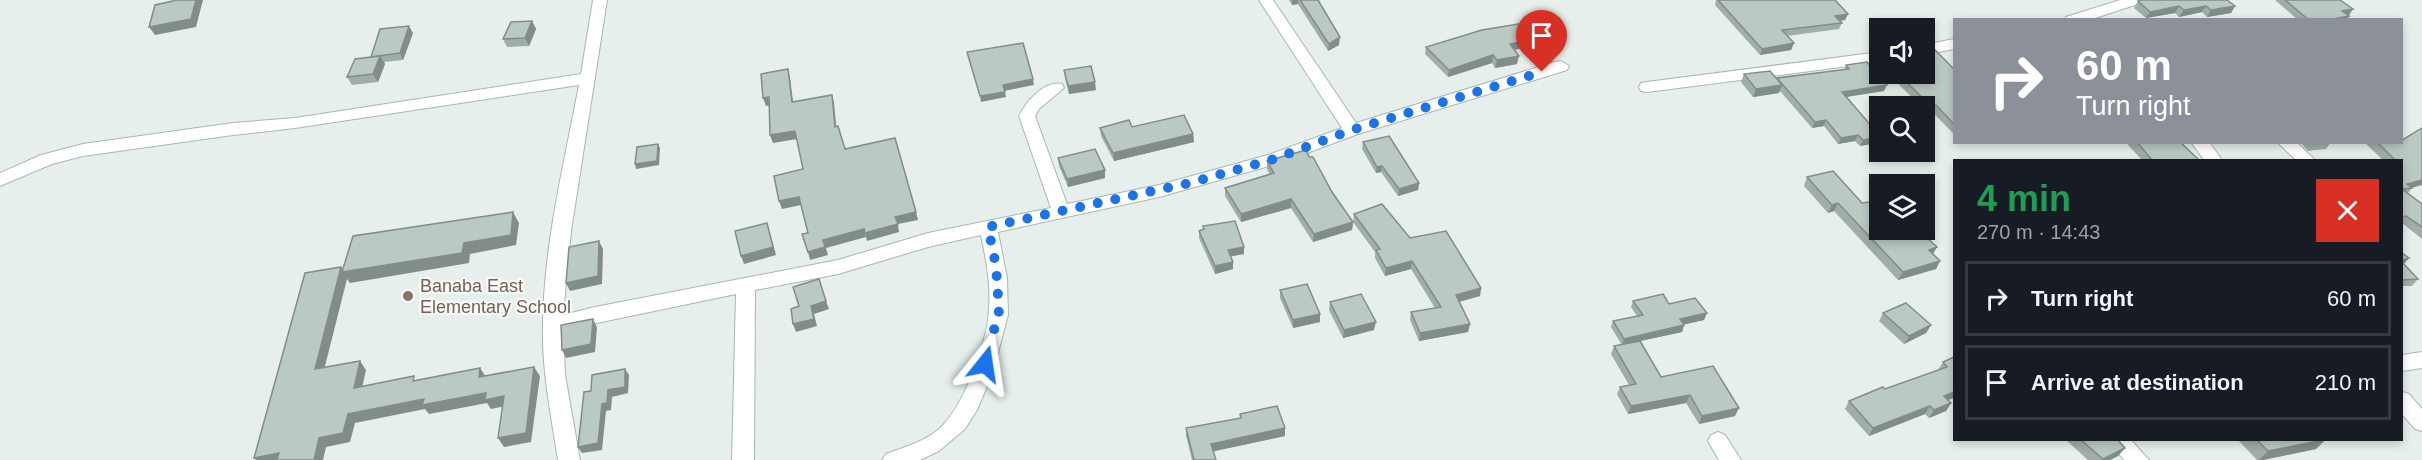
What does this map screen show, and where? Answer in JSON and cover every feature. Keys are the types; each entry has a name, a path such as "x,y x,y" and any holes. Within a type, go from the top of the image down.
{"street":[{"path":"569,460 556,382 553,325 557,278 600,0"},
{"path":"1266,0 1352,130"},
{"path":"2088,0 2107,15"},
{"path":"2085,18 2107,15 2136,0"},
{"path":"1935,48 1953,44"},
{"path":"1647,87 1869,58"},
{"path":"553,325 595,314 838,267 928,240 1190,183 1274,159 1352,130 1561,66"},
{"path":"0,180 47,159 83,150 233,129 305,122 588,78"},
{"path":"1056,88 1032,106 1027,116 1061,211"},
{"path":"2201,144 2212,159"},
{"path":"2287,144 2305,159"},
{"path":"893,460 929,448 954,429 969,409 981,382 999,311 996,266 988,227"},
{"path":"743,460 746,285"},
{"path":"2403,363 2422,360"},
{"path":"2403,401 2422,423"},
{"path":"1718,441 1730,460"},
{"path":"2119,441 2138,460"}],"building":[{"path":"174,0 196,0 191,19 149,27 155,5"},
{"path":"1300,0 1318,0 1340,37 1329,44"},
{"path":"1718,0 1835,0 1848,14 1835,16 1842,23 1782,30 1794,43 1762,49"},
{"path":"2227,0 2235,6 2211,10 2206,6 2184,10 2179,6 2150,12 2138,1"},
{"path":"2285,0 2340,0 2353,9 2342,11 2349,16 2339,18 2307,18"},
{"path":"532,21 525,38 503,39 511,22"},
{"path":"1536,21 1548,36 1510,44 1519,56 1497,60 1493,55 1449,70 1426,47 1482,30"},
{"path":"409,26 400,53 371,57 380,29"},
{"path":"1023,43 1033,79 1003,85 1005,92 980,96 967,52"},
{"path":"1935,50 1953,68 1953,123 1935,105 1935,96 1921,96 1908,84 1935,84"},
{"path":"380,56 373,74 347,77 355,59"},
{"path":"1867,62 1869,84 1887,85 1842,92 1869,123 1869,139 1863,140 1858,135 1841,138 1826,120 1815,122 1777,78 1849,69 1846,65"},
{"path":"1091,66 1095,82 1068,86 1064,70"},
{"path":"788,69 792,102 832,95 835,127 838,126 845,149 895,138 916,212 895,217 898,224 865,233 864,229 823,240 825,247 808,252 802,234 808,233 799,197 779,201 774,176 803,169 795,131 770,135 769,97 763,98 761,74"},
{"path":"1770,71 1782,85 1756,89 1744,74"},
{"path":"1184,115 1193,134 1113,153 1100,128 1129,120 1132,127"},
{"path":"2422,128 2422,180 2407,184 2412,188 2403,189 2403,159 2394,159 2379,144 2403,144 2403,139"},
{"path":"1389,136 1419,183 1399,189 1382,166 1377,167 1363,142"},
{"path":"658,144 657,161 635,164 637,147"},
{"path":"2139,144 2182,144 2198,159 2151,159"},
{"path":"1095,149 1105,170 1067,179 1058,158"},
{"path":"1306,150 1309,157 1313,157 1332,192 1353,222 1314,234 1291,199 1241,214 1225,188 1274,173 1267,161"},
{"path":"1833,171 1862,203 1869,202 1869,236 1838,203 1832,205 1807,177"},
{"path":"2403,190 2422,204 2422,227 2406,216 2403,217"},
{"path":"1382,204 1410,238 1446,231 1481,288 1456,295 1470,324 1420,333 1411,312 1441,307 1412,261 1386,268 1376,250 1380,249 1354,214"},
{"path":"513,212 511,235 464,243 462,253 342,272 353,236"},
{"path":"1235,221 1244,247 1228,250 1233,262 1215,266 1199,231 1204,229 1203,226"},
{"path":"767,223 773,247 741,256 735,231"},
{"path":"1873,240 1929,240 1937,247 1929,250 1940,261 1903,272"},
{"path":"599,241 598,276 566,283 569,247"},
{"path":"2403,263 2418,279 2403,280"},
{"path":"341,267 315,369 360,361 354,388 414,376 413,381 480,368 479,377 534,367 526,433 498,438 504,396 485,400 486,393 422,405 424,399 348,414 343,433 319,438 314,460 277,460 279,453 254,458 305,273"},
{"path":"819,279 826,301 811,306 814,319 793,324 791,309 799,306 793,287"},
{"path":"1307,284 1320,314 1293,320 1280,290"},
{"path":"1361,294 1376,322 1344,330 1330,302"},
{"path":"1663,294 1669,304 1695,298 1707,313 1680,319 1684,325 1624,339 1613,321 1643,315 1633,301"},
{"path":"1906,303 1931,325 1909,336 1883,313"},
{"path":"593,319 591,344 562,350 561,325"},
{"path":"1640,341 1661,377 1713,366 1739,408 1702,416 1690,395 1631,406 1620,387 1636,384 1614,346"},
{"path":"1953,357 1953,392 1944,396 1951,403 1934,410 1930,406 1873,428 1849,401 1883,387 1885,389 1947,367 1943,362"},
{"path":"625,369 625,387 608,390 607,403 602,404 598,443 578,447 584,392 591,391 592,375"},
{"path":"1277,406 1285,428 1211,444 1216,460 1194,460 1186,428 1241,418 1240,414"},
{"path":"2082,441 2119,441 2125,448 2103,459"},
{"path":"2258,441 2318,441 2268,451"}],"place":[{"name":"Banaba East Elementary School","path":"408,296"}],"route":[{"path":"985,364 999,311 996,266 988,227 1190,183 1274,159 1352,130 1542,72"}]}
